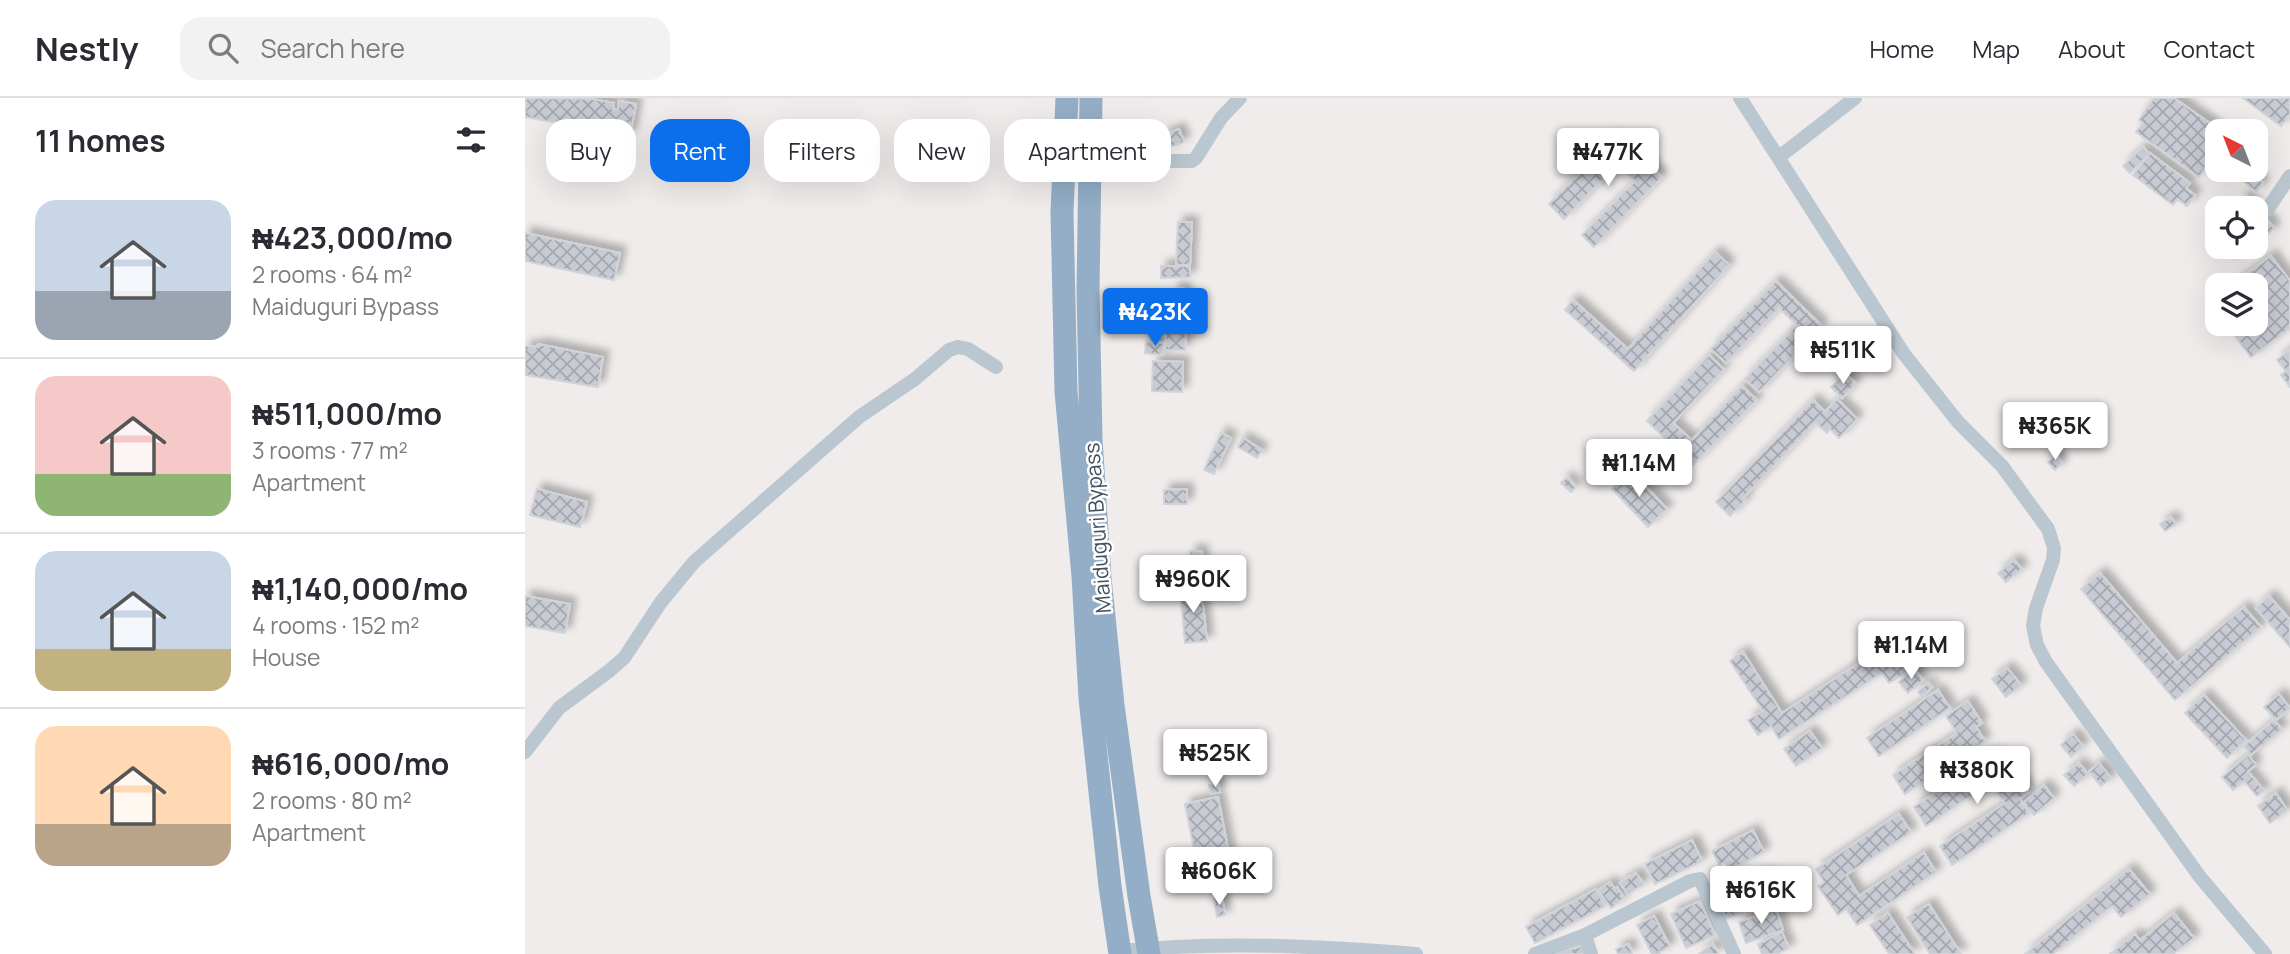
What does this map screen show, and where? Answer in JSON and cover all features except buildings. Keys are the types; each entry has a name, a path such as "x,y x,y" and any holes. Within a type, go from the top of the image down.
{"highway":[{"name":"Maiduguri Bypass","path":"1067,98 1062,212 1066,392 1083,576 1090,698 1110,886 1120,952"},
{"name":"Maiduguri Bypass","path":"1091,98 1091,119"},
{"name":"Maiduguri Bypass","path":"1090,182 1088,289 1091,426 1100,578 1113,705 1149,951"}],"street":[{"path":"1171,161 1192,161 1196,158 1229,108 1240,98"},
{"path":"1740,98 1904,354 1958,422 2002,466 2048,529 2054,548 2053,560 2036,608 2033,626 2037,645 2046,662 2200,877 2265,954"},
{"path":"1779,157 1855,98"},
{"path":"2268,209 2290,176"},
{"path":"525,752 559,708 624,658 661,602 694,562 859,417 958,347 968,349 996,368"},
{"path":"1535,954 1585,935 1690,881 1700,880 1734,954"},
{"path":"1585,935 1591,954"},
{"path":"1120,952 1294,945 1416,954"}]}
